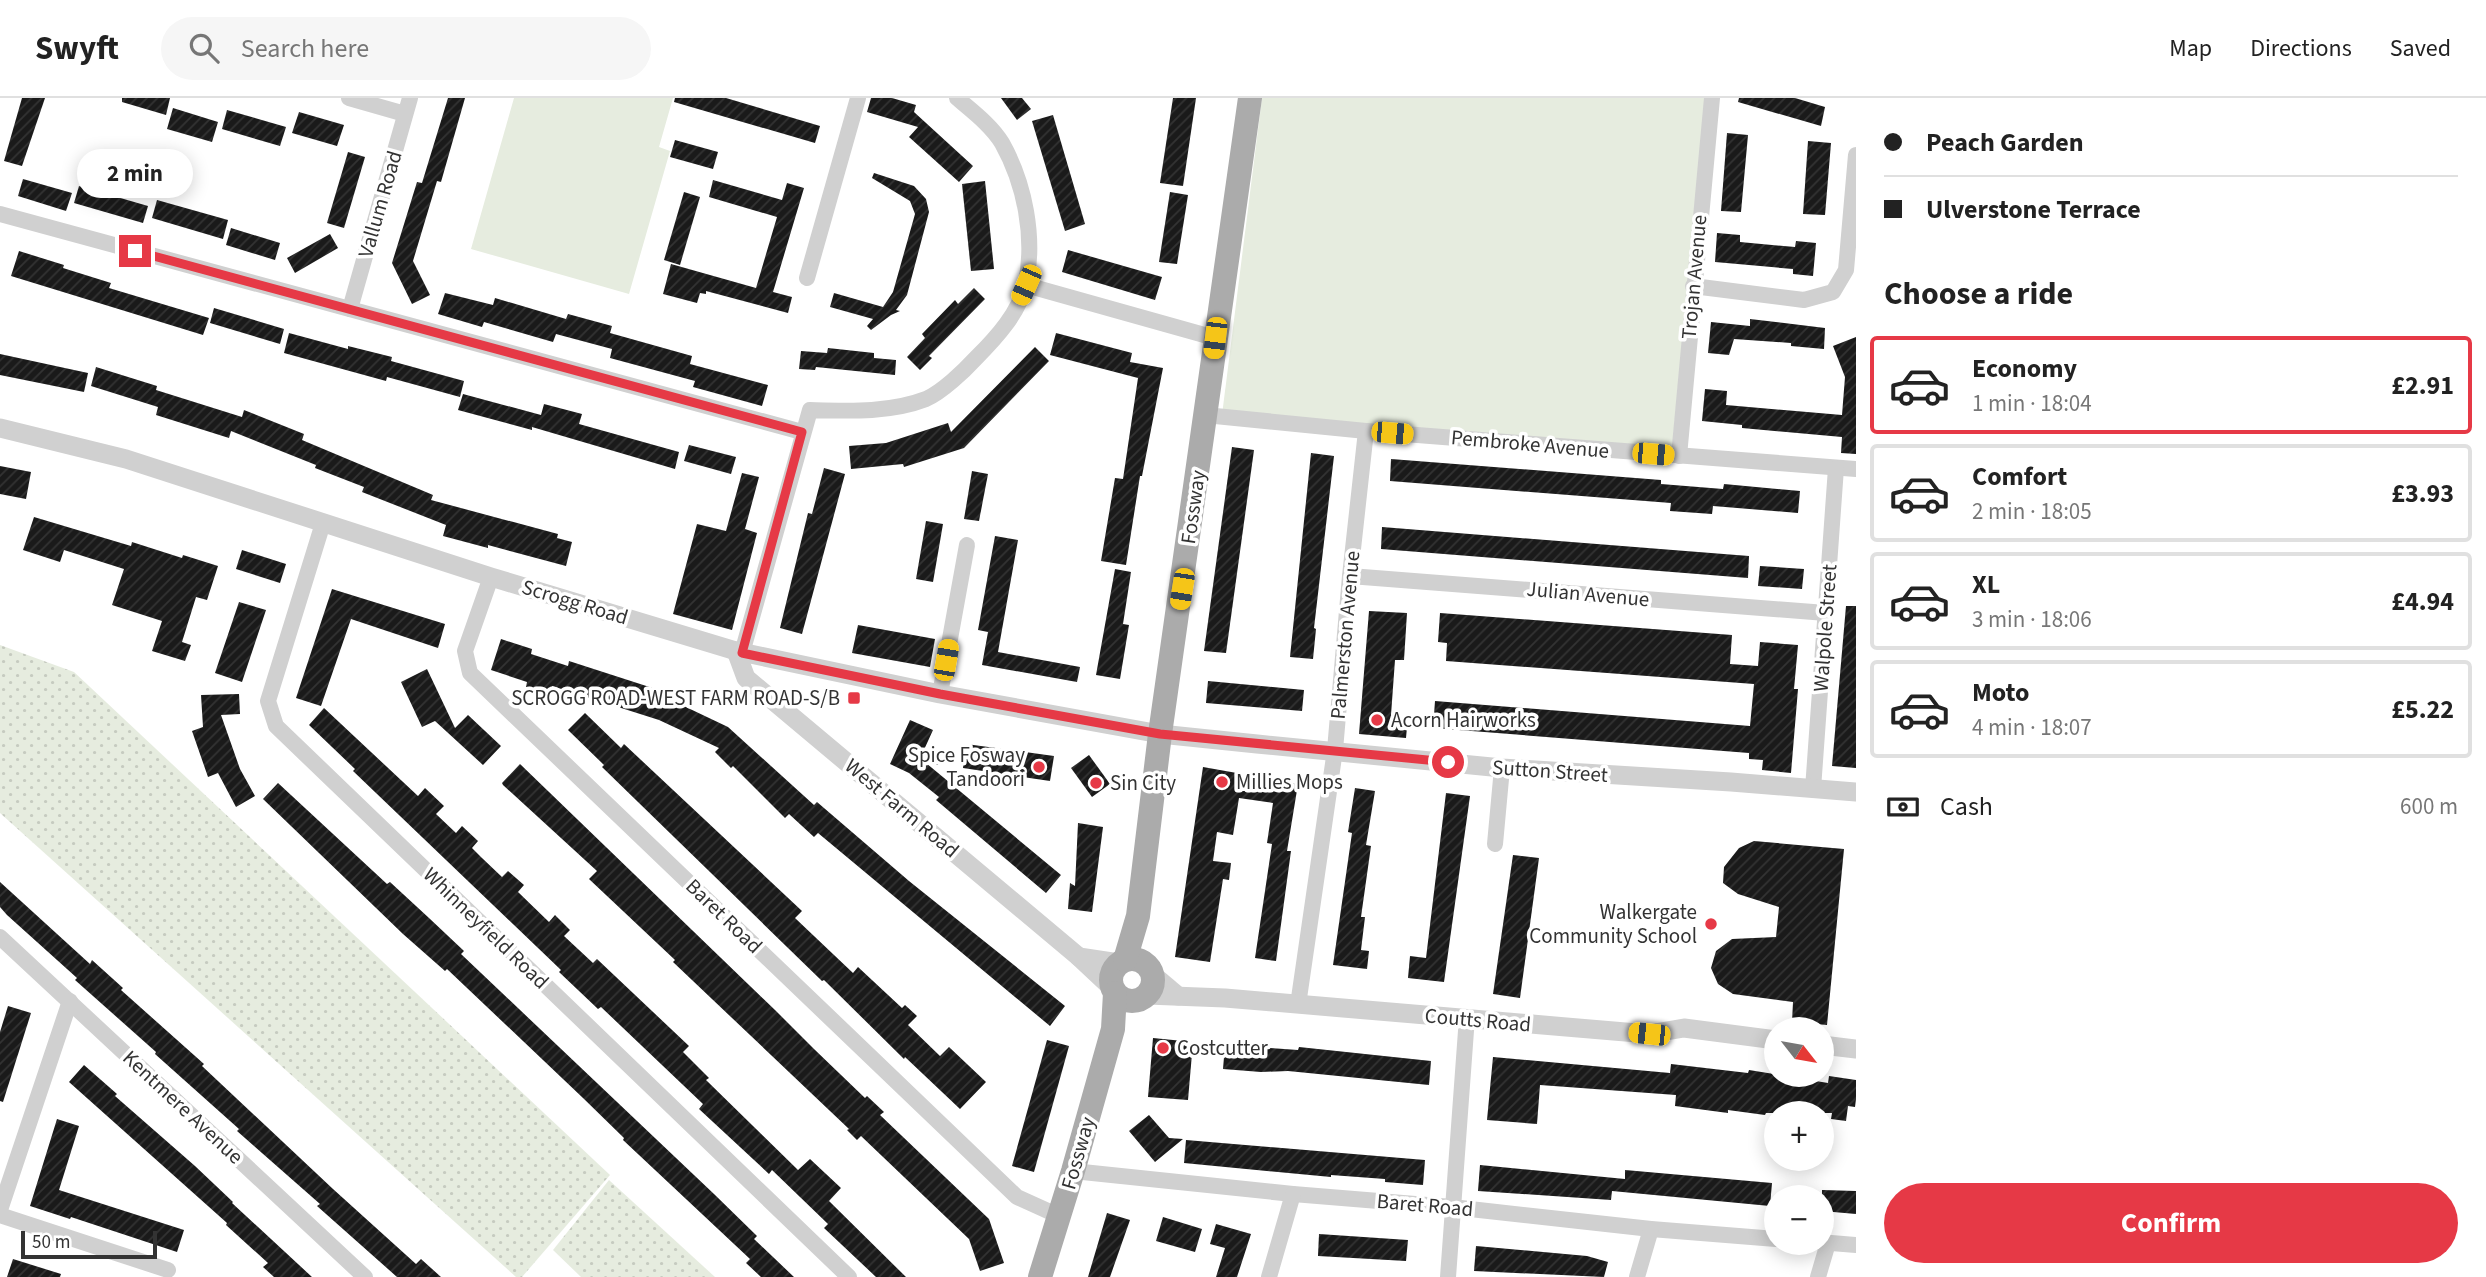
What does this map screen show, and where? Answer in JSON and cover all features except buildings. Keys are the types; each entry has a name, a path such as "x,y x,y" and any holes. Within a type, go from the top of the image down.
{"main road":[{"name":"Fossway","path":"1040,1277 1113,1029 1138,976 1138,916 1160,734 1250,98"},
{"path":"1113,990 1127,1001 1138,976"},
{"name":"Fossway","path":"1113,990 1113,1029"}],"street":[{"path":"349,98 408,106"},
{"path":"807,278 858,98"},
{"path":"739,652 810,410 858,411 897,407 929,398 963,371 994,340 1014,311 1026,285 1029,241 1024,204 1017,181 1001,142 979,116 957,98"},
{"name":"Trojan Avenue","path":"1679,456 1712,98"},
{"name":"Vallum Road","path":"350,309 408,106"},
{"path":"1693,286 1804,300 1833,292 1846,270 1856,155"},
{"path":"0,214 802,432"},
{"path":"1026,285 1215,338"},
{"name":"Pembroke Avenue","path":"1205,415 1366,431 1856,469"},
{"name":"Scrogg Road","path":"0,428 126,459 491,577 739,652 940,694 1160,734"},
{"name":"Palmerston Avenue","path":"1298,1005 1335,751 1366,431"},
{"name":"Walpole Street","path":"1813,789 1836,468"},
{"name":"Whinneyfield Road","path":"323,523 268,701 276,726 849,1277"},
{"path":"940,694 967,545"},
{"name":"Julian Avenue","path":"1350,576 1826,613"},
{"name":"Baret Road","path":"491,577 465,650 470,673 1017,1197 1059,1216"},
{"name":"West Farm Road","path":"739,652 746,678 1080,957 1113,990"},
{"name":"Sutton Street","path":"1160,734 1502,768 1856,792"},
{"path":"1495,844 1502,768"},
{"name":"Kentmere Avenue","path":"0,937 365,1277"},
{"path":"1080,957 1138,976"},
{"name":"Coutts Road","path":"1138,976 1178,996 1467,1017 1649,1034 1684,1028 1764,1038"},
{"path":"0,1210 70,1000"},
{"path":"1448,1277 1467,1017"},
{"path":"1834,1046 1856,1049"},
{"name":"Baret Road","path":"1073,1171 1764,1238"},
{"path":"1269,1277 1293,1194"},
{"path":"0,1215 168,1270"},
{"path":"1637,1277 1651,1229"},
{"path":"1834,1244 1856,1245"},
{"path":"1818,1277 1821,1255"}],"shaded area":[{"path":"514,98 673,98 659,147 670,151 629,294 471,249"},
{"path":"1262,98 1705,98 1672,450 1222,415"},
{"path":"0,645 74,672 610,1175 522,1277 516,1277 0,813"},
{"path":"609,1180 715,1277 581,1277 553,1250"}],"place":[{"name":"SCROGG ROAD-WEST FARM ROAD-S/B","path":"854,698"},
{"name":"Acorn Hairworks","path":"1377,720"},
{"name":"Spice Fosway Tandoori","path":"1039,767"},
{"name":"Millies Mops","path":"1222,782"},
{"name":"Sin City","path":"1096,783"},
{"name":"Walkergate Community School","path":"1711,924"},
{"name":"Costcutter","path":"1163,1048"}],"route":[{"path":"135,251 802,432 742,653 940,694 1160,734 1448,762"}]}
